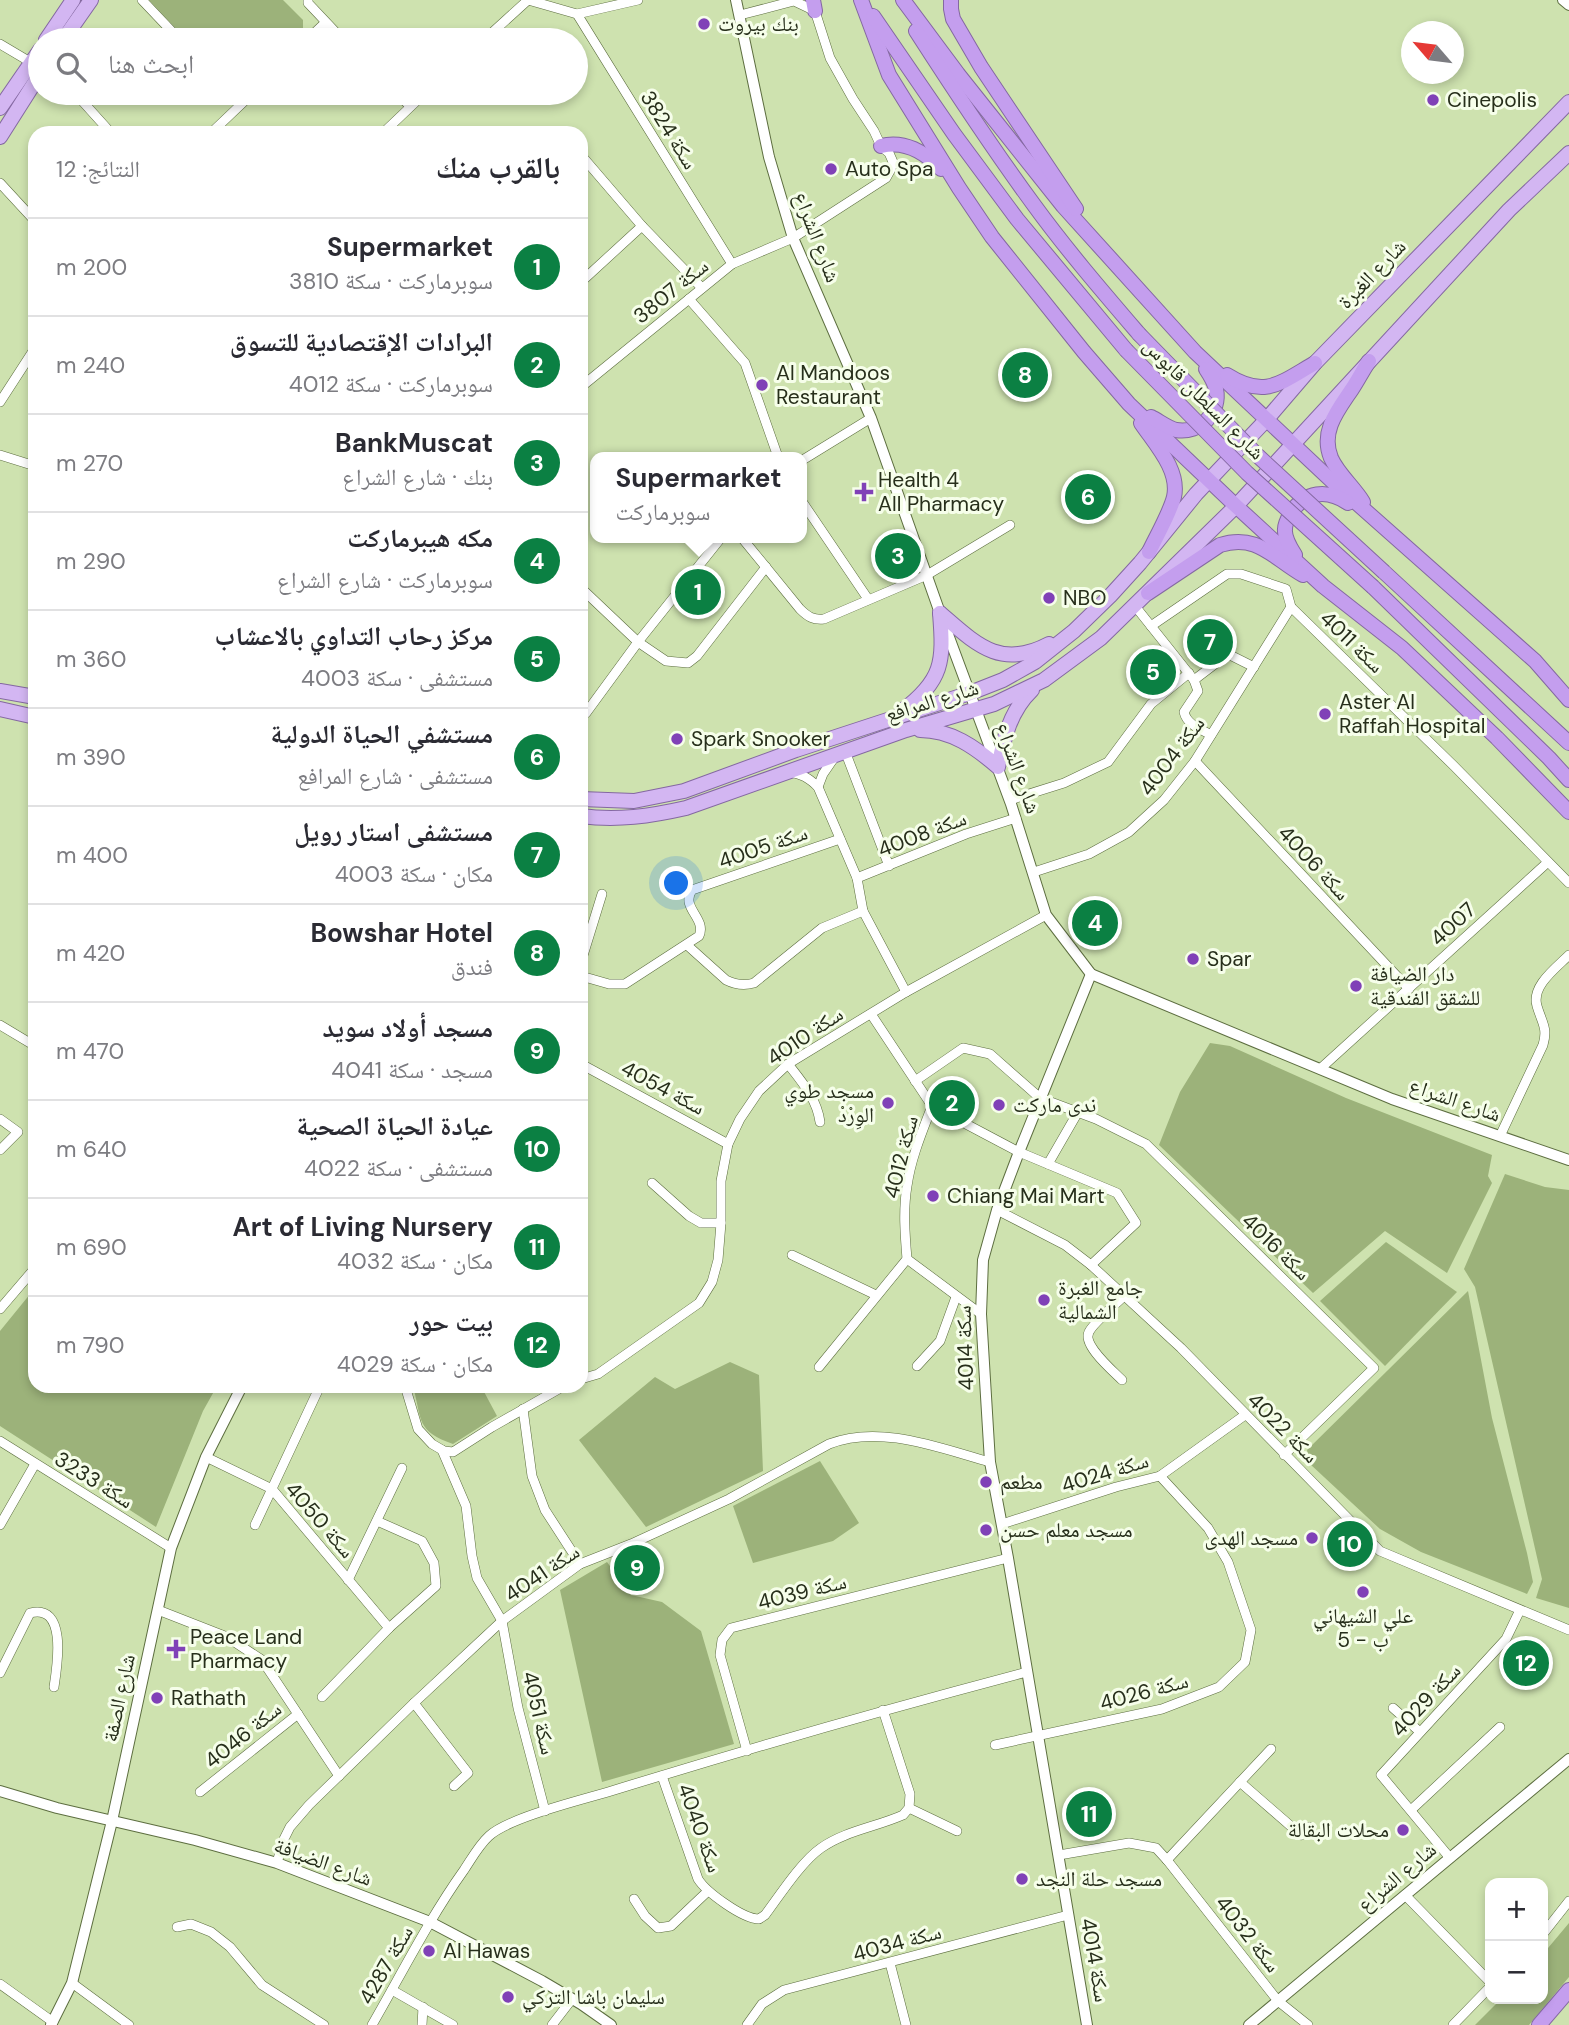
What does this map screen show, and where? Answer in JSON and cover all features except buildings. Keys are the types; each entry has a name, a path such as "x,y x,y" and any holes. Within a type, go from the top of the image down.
{"highway":[{"path":"861,0 889,75 992,237 1129,404 1323,586 1402,648 1497,738 1569,812"},
{"name":"شارع السلطان قابوس","path":"861,0 1017,219 1126,350 1247,473 1373,587 1569,780"},
{"name":"شارع السلطان قابوس","path":"897,0 973,120 1035,207 1139,334 1258,456 1569,743"},
{"path":"903,0 1054,196 1192,349 1373,518 1535,662 1569,700"},
{"path":"912,0 935,43"},
{"path":"951,0 953,19 981,67 1090,235"},
{"path":"881,146 894,142 920,151 938,164 960,188"},
{"path":"1129,404 1173,429 1191,431 1206,422 1216,406 1216,388 1192,349"},
{"path":"1192,349 1236,380 1257,388 1275,385 1315,363"},
{"path":"1369,361 1337,409 1329,425 1328,442 1331,457 1338,469 1373,518"},
{"path":"1129,404 1166,461 1175,483 1174,498 1149,552"},
{"path":"1299,562 1289,545 1284,528 1301,501 1319,493 1329,494 1373,518"},
{"path":"1148,593 1220,545 1232,541 1247,541 1258,546 1323,586"},
{"path":"1539,2025 1569,1990"}],"main road":[{"path":"54,28 73,0"},
{"path":"71,28 91,0"},
{"path":"0,108 28,78"},
{"path":"0,137 28,84"},
{"name":"شارع الغبرة","path":"1209,480 1315,363 1569,102"},
{"path":"1540,179 1569,146"},
{"path":"1236,506 1509,210 1569,153"},
{"path":"1540,179 1569,158"},
{"name":"شارع المرافع","path":"589,799 634,802 684,791 1003,680 1035,662 1074,631 1110,596 1209,480"},
{"name":"شارع المرافع","path":"588,818 620,818 686,808 906,730 977,710 1021,692 1044,680 1101,638 1236,506"},
{"path":"940,613 981,647 999,654 1022,655 1074,631"},
{"path":"893,718 924,693 937,672 942,656 940,613"},
{"path":"906,730 937,731 955,738 980,751 998,767 1010,720 1020,703 1044,680"},
{"path":"0,681 28,695"},
{"path":"0,691 28,695"},
{"path":"0,709 28,715"}],"street":[{"path":"142,0 169,28"},
{"path":"308,0 330,28"},
{"path":"497,28 528,0 577,14 638,0"},
{"name":"شارع الشراع","path":"736,0 769,157 793,238 871,418 1011,802 1046,915 1091,974 1392,1099 1569,1160"},
{"path":"1563,0 1569,5"},
{"path":"740,15 793,1 814,5 830,58 881,146"},
{"name":"سكة 3824","path":"577,14 586,28"},
{"path":"320,28 325,23"},
{"name":"سكة 3824","path":"588,32 732,264"},
{"path":"0,44 28,63"},
{"path":"86,105 105,126"},
{"path":"218,126 240,105"},
{"path":"390,126 410,106"},
{"name":"سكة 3807","path":"588,381 732,264 793,238 886,178 893,162 889,153 881,146"},
{"path":"588,163 642,226 702,288"},
{"path":"0,183 28,213"},
{"path":"588,276 642,226"},
{"path":"688,299 745,363 776,452"},
{"path":"0,402 28,359"},
{"path":"807,457 871,418"},
{"path":"0,455 28,464"},
{"path":"807,509 868,599"},
{"path":"746,543 800,609 814,620 824,619 927,575 1010,524"},
{"path":"588,710 716,543"},
{"path":"588,595 638,642 666,661 688,663 697,656 766,567"},
{"name":"سكة 4011","path":"1151,626 1227,574 1241,574 1286,589 1291,607 1569,883"},
{"path":"1135,606 1191,676 1198,691 1184,712 1185,717 1211,736"},
{"name":"سكة 4004","path":"1034,873 1089,853 1129,832 1164,800 1195,761 1291,607"},
{"path":"1011,802 1064,783 1108,762 1151,704 1228,654 1254,667"},
{"path":"818,786 823,774 841,752 889,866"},
{"name":"سكة 4006","path":"1195,761 1409,989"},
{"path":"787,772 808,778 818,786 857,878 863,911 905,992"},
{"name":"سكة 4008","path":"1000,824 1011,802"},
{"name":"سكة 4008","path":"857,878 1016,817"},
{"name":"سكة 4005","path":"687,945 701,932 700,922 687,900 692,890 840,839"},
{"name":"4007","path":"1320,1069 1548,862"},
{"path":"588,939 602,894"},
{"path":"588,978 614,985 625,984 687,945 726,980 746,985 754,983 822,928 863,911"},
{"name":"سكة 4010","path":"588,1377 598,1374 699,1303 712,1282 718,1260 721,1181 729,1144 740,1119 759,1091 788,1064 905,992 1046,915"},
{"path":"1500,1136 1546,1034 1536,997 1540,986 1569,955"},
{"name":"سكة 4014","path":"1087,2025 990,1462 981,1314 983,1260 997,1210 1091,974"},
{"name":"سكة 4012","path":"871,1014 932,1106 1019,1152 1118,1193 1137,1220 1136,1223 1091,1265"},
{"path":"0,1025 28,1042"},
{"path":"915,1081 964,1048 990,1054 1040,1098"},
{"path":"788,1064 818,1107 820,1122"},
{"name":"سكة 4054","path":"588,1068 729,1144"},
{"name":"سكة 4016","path":"1040,1098 1096,1119 1146,1144 1374,1368 1284,1455"},
{"name":"سكة 4012","path":"906,1259 907,1185 917,1144 932,1106"},
{"path":"1048,1164 1078,1112"},
{"path":"0,1119 18,1132 0,1150"},
{"path":"652,1182 689,1216 701,1223 721,1223"},
{"name":"سكة 4022","path":"997,1210 1065,1245 1091,1265 1181,1348 1380,1551 1569,1630"},
{"path":"792,1255 876,1295"},
{"path":"819,1367 906,1259 981,1314"},
{"path":"0,1309 28,1276"},
{"path":"1122,1380 1091,1347 1087,1339 1089,1331 1124,1296"},
{"path":"917,1366 940,1341 956,1297"},
{"name":"شارع الصفة","path":"52,2023 72,1983 171,1548 206,1457 238,1393"},
{"path":"255,1525 317,1393"},
{"path":"407,1393 418,1429 432,1444 453,1452 552,1393"},
{"path":"523,1409 532,1476 545,1510 580,1564"},
{"name":"سكة 4024","path":"1002,1524 1116,1487 1160,1476 1245,1415"},
{"name":"سكة 4041","path":"277,1863 290,1828 309,1805 502,1621 580,1564 729,1499 842,1438 900,1438 990,1462"},
{"name":"سكة 3233","path":"0,1441 171,1548"},
{"name":"سكة 4051","path":"442,1450 466,1506 477,1577 502,1621 518,1708 545,1811"},
{"name":"سكة 4050","path":"206,1457 272,1489 390,1628"},
{"path":"0,1524 35,1464"},
{"path":"348,1580 402,1468"},
{"name":"سكة 4026","path":"1038,1736 1162,1709 1219,1687 1245,1662 1251,1630 1228,1562 1208,1528 1160,1476"},
{"path":"322,1697 436,1586 434,1563 422,1541 377,1521"},
{"name":"سكة 4039","path":"747,1751 720,1654 722,1640 731,1628 1008,1558"},
{"name":"سكة 4046","path":"158,1610 227,1637 262,1660 298,1714 200,1792"},
{"name":"سكة 4029","path":"1450,1858 1381,1775 1506,1639 1520,1610"},
{"path":"2,1666 30,1613 38,1611 47,1614 53,1620 59,1652 54,1687"},
{"path":"430,1922 490,1835 501,1827 545,1811 883,1710 1027,1672"},
{"path":"414,1703 468,1773 454,1786"},
{"path":"1393,1708 1420,1732"},
{"path":"883,1710 910,1794 909,1808 957,1831"},
{"path":"298,1714 339,1776"},
{"path":"1411,1810 1500,1727"},
{"path":"995,1745 1038,1736"},
{"path":"1167,1860 1271,1749"},
{"name":"شارع الشراع","path":"1249,2025 1569,1759"},
{"name":"سكة 4040","path":"662,1776 698,1879 708,1891 747,1916 759,1919 820,1848 846,1835 903,1815 909,1808"},
{"path":"1240,1782 1301,1835 1309,1827"},
{"name":"شارع الضيافة","path":"0,1791 57,1808 195,1840 277,1863 430,1922 542,1981 611,2025"},
{"name":"سكة 4032","path":"1059,1855 1129,1843 1156,1848 1278,2001 1308,2025"},
{"name":"سكة 4040","path":"634,1899 645,1916 658,1928 671,1926 708,1891"},
{"path":"1405,1895 1485,1977"},
{"path":"1548,1928 1569,1901"},
{"name":"سكة 4034","path":"747,2025 762,2004 784,1990 1068,1915"},
{"name":"سكة 4287","path":"372,2025 430,1922"},
{"path":"177,1927 191,1924 211,1932 230,1947 262,1985 324,2025"},
{"path":"890,1963 906,2025"},
{"path":"72,1983 129,2025"},
{"path":"0,1984 52,2023"},
{"path":"392,1990 453,2025"},
{"path":"1453,2025 1485,1992"},
{"path":"552,2025 572,1999"},
{"path":"422,2025 423,2007"}],"green space":[{"path":"149,0 283,0 303,20 303,28 176,28"},
{"path":"1210,1043 1230,1046 1346,1098 1492,1155 1488,1176 1492,1183 1447,1273 1385,1231 1313,1293 1159,1145 1180,1092"},
{"path":"1505,1174 1545,1187 1569,1190 1569,1608 1536,1598 1542,1579 1475,1287 1464,1269"},
{"path":"1386,1242 1457,1292 1385,1366 1320,1301"},
{"path":"1468,1291 1492,1418 1533,1582 1527,1594 1421,1552 1380,1529 1310,1464 1307,1450"},
{"path":"28,1297 28,1393 213,1393 203,1411 156,1527 0,1426 0,1331"},
{"path":"730,1362 759,1375 763,1471 646,1527 579,1440 655,1377 675,1389"},
{"path":"415,1393 485,1393 497,1416 453,1444 426,1429"},
{"path":"820,1461 859,1523 833,1541 753,1563 733,1506"},
{"path":"607,1562 631,1595 662,1602 701,1631 734,1744 602,1782 560,1590"},
{"path":"1569,1923 1569,1977 1548,2002 1548,1948"},
{"path":"1496,2004 1546,2004 1529,2025 1475,2025"}],"place":[{"name":"بنك بيروت","path":"704,24"},
{"name":"Cinepolis","path":"1433,100"},
{"name":"Auto Spa","path":"831,169"},
{"name":"Bowshar Hotel","path":"1025,375"},
{"name":"Al Mandoos Restaurant","path":"762,385"},
{"name":"Health 4 All Pharmacy","path":"864,492"},
{"name":"مستشفي الحياة الدولية","path":"1088,497"},
{"name":"BankMuscat","path":"898,556"},
{"name":"Supermarket","path":"698,592"},
{"name":"NBO","path":"1049,598"},
{"name":"مستشفى استار رويل","path":"1210,642"},
{"name":"مركز رحاب التداوي بالاعشاب","path":"1153,672"},
{"name":"Aster Al Raffah Hospital","path":"1325,714"},
{"name":"Spark Snooker","path":"677,739"},
{"name":"مكه هيبرماركت","path":"1095,923"},
{"name":"Spar","path":"1193,959"},
{"name":"دار الضيافة للشقق الفندقية","path":"1356,986"},
{"name":"مسجد طوي الوِرْدْ","path":"888,1103"},
{"name":"البرادات الإقتصادية للتسوق","path":"952,1103"},
{"name":"ندى ماركت","path":"999,1105"},
{"name":"Chiang Mai Mart","path":"933,1196"},
{"name":"جامع الغبرة الشمالية","path":"1044,1300"},
{"name":"مطعم","path":"986,1482"},
{"name":"مسجد معلم حسن","path":"986,1530"},
{"name":"مسجد الهدى","path":"1312,1538"},
{"name":"عيادة الحياة الصحية","path":"1350,1544"},
{"name":"مسجد أولاد سويد","path":"637,1568"},
{"name":"علي الشيهاني ب - 5","path":"1363,1592"},
{"name":"Peace Land Pharmacy","path":"176,1649"},
{"name":"بيت حور","path":"1526,1663"},
{"name":"Rathath","path":"157,1698"},
{"name":"Art of Living Nursery","path":"1089,1814"},
{"name":"محلات البقالة","path":"1403,1830"},
{"name":"مسجد حلة النجد","path":"1022,1879"},
{"name":"Al Hawas","path":"429,1951"},
{"name":"سليمان باشا التركي","path":"508,1997"}]}
